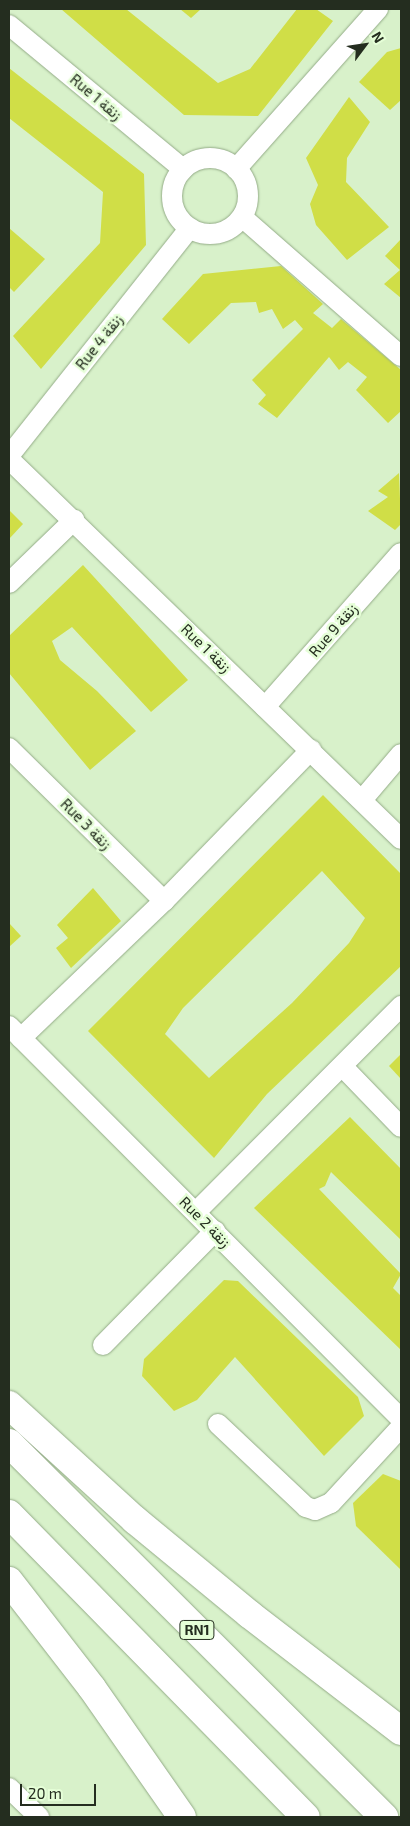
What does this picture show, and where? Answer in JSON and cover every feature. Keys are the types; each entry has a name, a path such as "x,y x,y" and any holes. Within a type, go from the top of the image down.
{"highway":[{"path":"9,1405 142,1526 249,1614 401,1731"},
{"name":"RN1","path":"9,1443 384,1817"},
{"path":"9,1514 306,1817"},
{"path":"9,1582 92,1688 182,1817"}],"street":[{"path":"236,168 378,9"},
{"name":"Rue 1 زنقة","path":"9,25 184,169"},
{"path":"210,158 219,159 236,168 248,192 242,217 222,232 206,234 190,228 178,216 173,200 175,183 184,169 191,163 210,158"},
{"path":"242,217 401,356"},
{"name":"Rue 4 زنقة","path":"9,458 190,228"},
{"name":"Rue 1 زنقة","path":"9,458 401,839"},
{"path":"9,583 74,520"},
{"name":"Rue 9 زنقة","path":"266,707 401,553"},
{"name":"Rue 3 زنقة","path":"9,748 164,901"},
{"path":"12,1029 164,901 311,750"},
{"path":"362,800 401,754"},
{"path":"196,1212 343,1067 401,1006"},
{"name":"Rue 2 زنقة","path":"12,1029 401,1418"},
{"path":"343,1067 401,1127"},
{"path":"103,1345 215,1231"},
{"path":"218,1424 306,1507 315,1510 330,1503 401,1427"},
{"path":"9,1788 39,1817"}],"building":[{"path":"61,9 126,9 218,83 250,69 297,9 316,9 333,21 258,116 184,115"},
{"path":"180,9 201,9 191,18"},
{"path":"401,48 401,100 390,110 359,82 387,52"},
{"path":"9,68 144,174 146,245 41,369 13,336 100,243 103,192 9,118"},
{"path":"349,97 370,122 347,158 346,182 389,227 347,260 316,225 310,204 318,185 306,158"},
{"path":"9,228 45,259 14,292 9,287"},
{"path":"401,239 401,298 384,284 400,270 385,256"},
{"path":"281,266 323,304 313,313 332,328 341,319 401,370 401,411 388,423 356,390 367,377 348,362 339,370 329,357 277,418 258,404 266,395 252,380 303,329 295,320 283,329 272,309 259,313 256,302 231,303 189,344 162,319 203,274"},
{"path":"399,473 401,524 395,530 368,511 388,497 378,491"},
{"path":"9,510 23,524 9,539"},
{"path":"83,565 188,680 151,712 72,627 52,641 60,660 97,691 136,731 90,770 9,673 9,636"},
{"path":"323,795 401,874 401,966 267,1094 214,1158 88,1031","holes":["322,871 365,918 349,943 292,1003 209,1078 165,1034 183,1008"]},
{"path":"93,888 121,921 71,968 56,948 68,938 57,925"},
{"path":"9,923 21,936 9,947"},
{"path":"401,1054 401,1079 389,1066"},
{"path":"350,1117 401,1169 401,1240 331,1172 325,1186 319,1189 401,1274 393,1288 401,1296 401,1350 254,1208"},
{"path":"224,1280 238,1281 358,1397 364,1416 324,1456 235,1357 197,1400 174,1411 142,1376 144,1359"},
{"path":"383,1474 401,1481 401,1570 356,1526 353,1503"}]}
